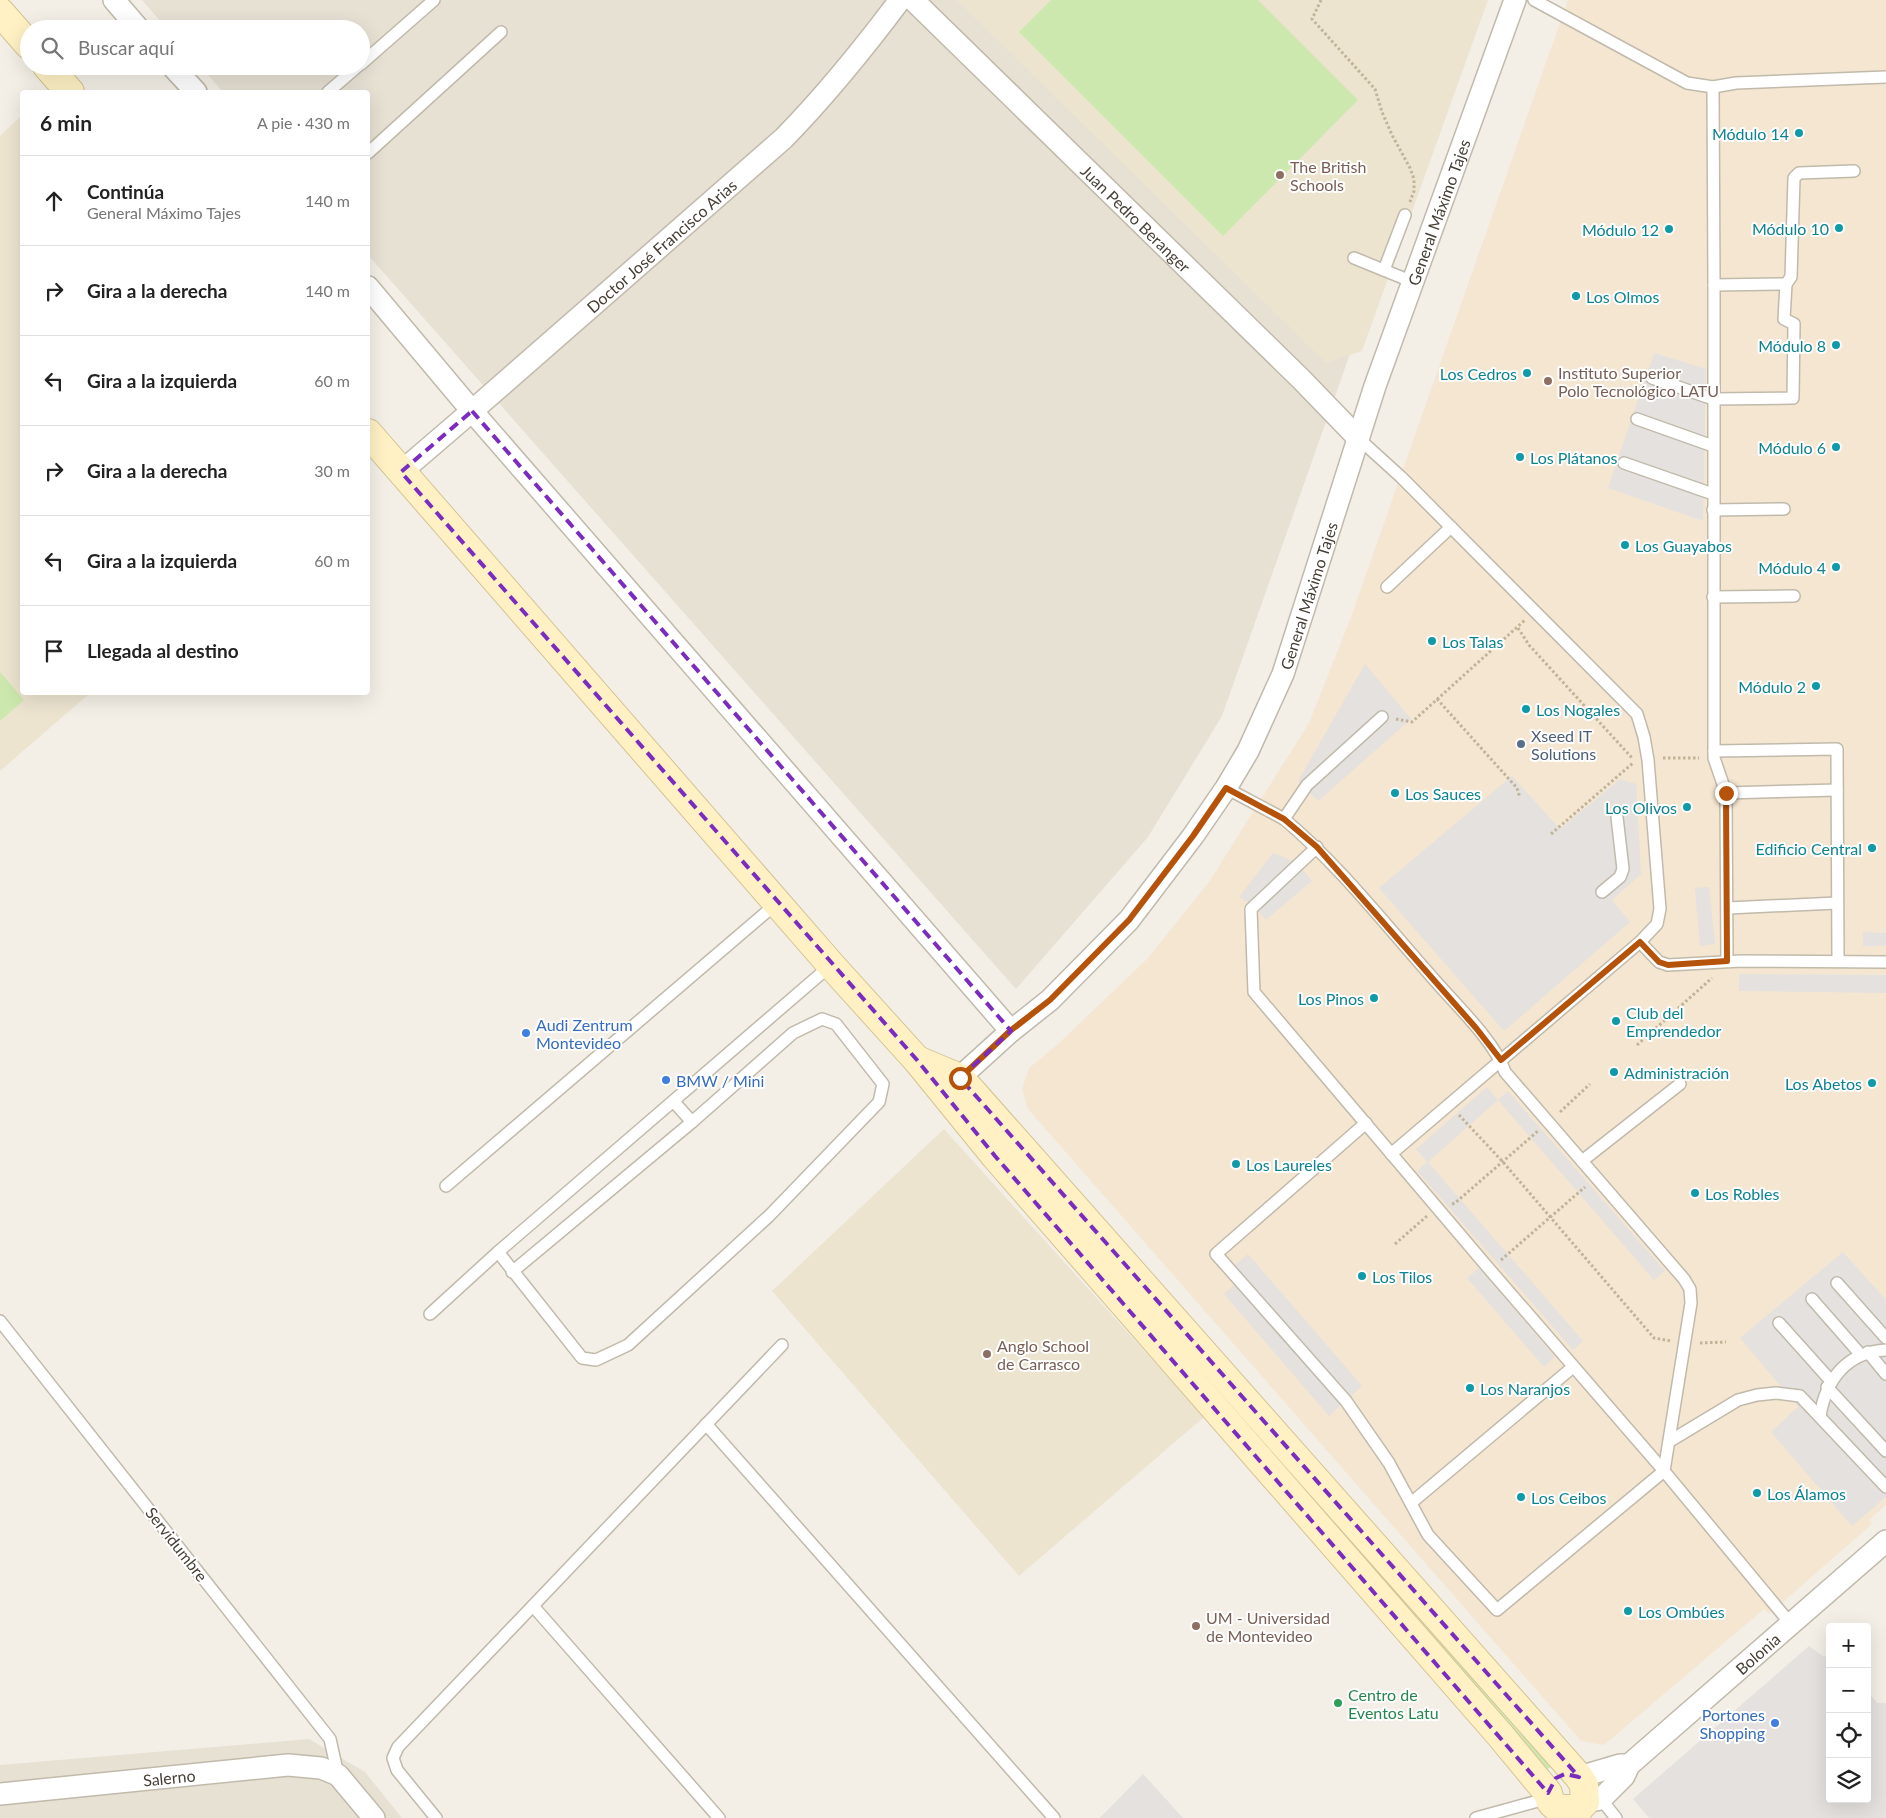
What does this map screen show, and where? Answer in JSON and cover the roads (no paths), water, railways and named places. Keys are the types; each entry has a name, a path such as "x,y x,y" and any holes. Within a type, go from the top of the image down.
{"street":[{"path":"114,0 131,20"},
{"name":"Doctor José Francisco Arias","path":"401,472 784,138 856,58 900,0"},
{"name":"Juan Pedro Beranger","path":"913,0 1358,438"},
{"name":"General Máximo Tajes","path":"951,1086 1010,1031 1050,1000 1129,920 1193,836 1226,788 1248,751 1283,674 1358,438 1515,0"},
{"path":"0,12 20,35"},
{"path":"55,75 68,90"},
{"path":"180,75 194,90"},
{"path":"370,289 472,412 1010,1031"},
{"path":"370,436 831,965 917,1060 951,1086 1584,1801"},
{"path":"951,1086 1001,1164 1500,1735 1550,1803"},
{"name":"Bolonia","path":"1584,1801 1624,1776 1629,1765 1790,1623 1883,1549"},
{"name":"Salerno","path":"0,1794 288,1765 321,1768 338,1775"},
{"path":"1584,1801 1620,1765 1629,1765"},
{"path":"1550,1803 1550,1785 1556,1778 1565,1774 1584,1801"},
{"path":"338,1775 374,1818"}],"lane":[{"path":"370,56 434,0"},
{"path":"1534,0 1687,83 1713,87 1736,83 1886,77"},
{"path":"370,151 501,32"},
{"path":"330,90 348,75"},
{"path":"1713,87 1714,755 1726,793 1727,961"},
{"path":"1652,378 1713,399 1793,398 1794,324 1784,319 1786,284 1791,276 1794,178 1799,173 1854,171"},
{"path":"1384,270 1405,215"},
{"path":"1354,258 1413,282"},
{"path":"1714,285 1786,284"},
{"path":"1637,419 1713,446"},
{"path":"1358,438 1637,714 1648,760 1660,909 1656,924 1640,942 1392,1154"},
{"path":"1624,463 1713,494"},
{"path":"1713,510 1784,509"},
{"path":"1387,586 1450,527"},
{"path":"1713,597 1794,596"},
{"path":"1284,819 1307,785 1382,717"},
{"path":"1714,755 1837,749 1838,960"},
{"path":"1226,788 1284,819 1317,847 1476,1028 1501,1060 1505,1072 1684,1279 1690,1289 1691,1303 1664,1470 1497,1610 1428,1535 1389,1463 1346,1401 1216,1254 1366,1123"},
{"path":"1726,793 1837,790"},
{"path":"1602,892 1620,877 1623,869 1617,817"},
{"path":"1317,847 1251,909 1254,992 1573,1367 1664,1470 1790,1623"},
{"path":"446,1186 778,902"},
{"path":"1728,908 1837,903"},
{"path":"1640,942 1659,962 1668,965 1727,961 1838,960 1886,962"},
{"path":"430,1314 498,1252 831,965"},
{"path":"498,1252 512,1272 582,1358 596,1360 628,1345 769,1216 880,1102 883,1084 836,1024 822,1019 793,1033 692,1122 512,1272"},
{"path":"1582,1161 1680,1084"},
{"path":"674,1102 692,1122"},
{"path":"1837,1282 1886,1338"},
{"path":"1812,1299 1864,1354 1886,1374"},
{"name":"Servidumbre","path":"0,1321 330,1738 338,1775"},
{"path":"1779,1323 1886,1451"},
{"path":"436,1818 397,1770 393,1758 398,1747 782,1345"},
{"path":"1820,1416 1829,1384 1845,1364 1864,1354 1886,1350"},
{"path":"1411,1503 1573,1367"},
{"path":"1670,1441 1738,1400 1776,1393 1800,1396 1885,1484"},
{"path":"706,1424 1054,1818"},
{"path":"533,1606 719,1818"},
{"path":"1584,1801 1616,1818"},
{"path":"1476,1818 1550,1803"}],"place":[{"name":"Módulo 14","path":"1799,133"},
{"name":"The British Schools","path":"1280,175"},
{"name":"Módulo 10","path":"1839,228"},
{"name":"Módulo 12","path":"1669,229"},
{"name":"Los Olmos","path":"1576,296"},
{"name":"Módulo 8","path":"1836,345"},
{"name":"Los Cedros","path":"1527,373"},
{"name":"Instituto Superior Polo Tecnológico LATU","path":"1548,381"},
{"name":"Módulo 6","path":"1836,447"},
{"name":"Los Plátanos","path":"1520,457"},
{"name":"Los Guayabos","path":"1625,545"},
{"name":"Módulo 4","path":"1836,567"},
{"name":"Los Talas","path":"1432,641"},
{"name":"Módulo 2","path":"1816,686"},
{"name":"Los Nogales","path":"1526,709"},
{"name":"Xseed IT Solutions","path":"1521,744"},
{"name":"Los Sauces","path":"1395,793"},
{"name":"Los Olivos","path":"1687,807"},
{"name":"Edificio Central","path":"1872,848"},
{"name":"Los Pinos","path":"1374,998"},
{"name":"Club del Emprendedor","path":"1616,1021"},
{"name":"Audi Zentrum Montevideo","path":"526,1033"},
{"name":"Administración","path":"1614,1072"},
{"name":"BMW / Mini","path":"666,1080"},
{"name":"Los Abetos","path":"1872,1083"},
{"name":"Los Laureles","path":"1236,1164"},
{"name":"Los Robles","path":"1695,1193"},
{"name":"Los Tilos","path":"1362,1276"},
{"name":"Anglo School de Carrasco","path":"987,1354"},
{"name":"Los Naranjos","path":"1470,1388"},
{"name":"Los Álamos","path":"1757,1493"},
{"name":"Los Ceibos","path":"1521,1497"},
{"name":"Los Ombúes","path":"1628,1611"},
{"name":"UM - Universidad de Montevideo","path":"1196,1626"},
{"name":"Centro de Eventos Latu","path":"1338,1703"},
{"name":"Portones Shopping","path":"1775,1723"}]}
